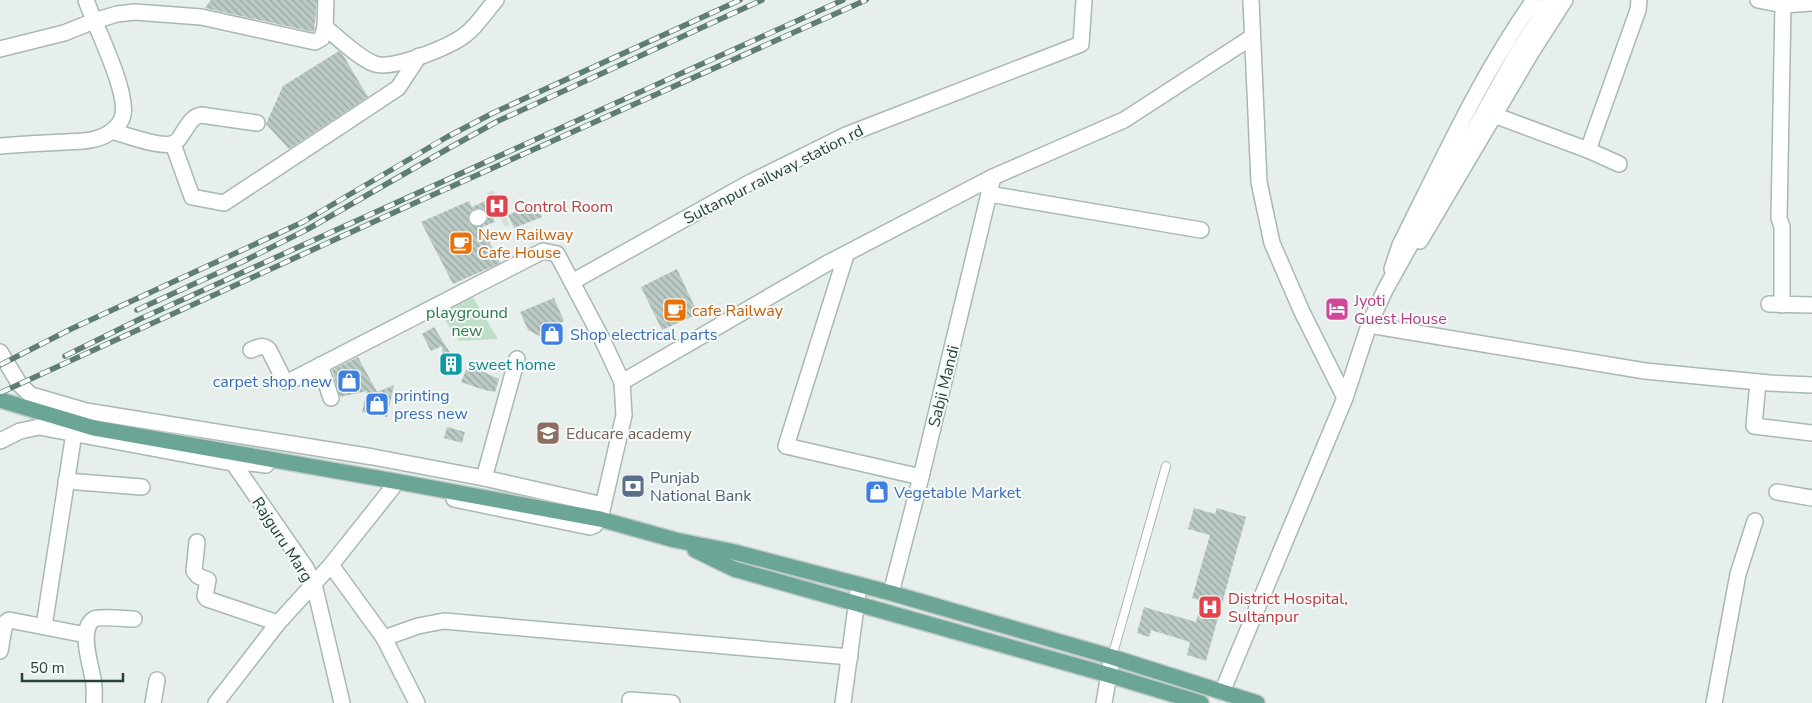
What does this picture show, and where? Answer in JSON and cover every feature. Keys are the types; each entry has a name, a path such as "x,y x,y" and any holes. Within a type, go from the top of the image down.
{"main road":[{"path":"0,400 94,428 598,514 675,540 730,551 891,593 1112,657 1256,703"},
{"path":"675,540 734,569 1109,675 1201,703"}],"street":[{"path":"0,146 94,140 112,131 119,125 123,115 123,101 109,54 86,0"},
{"path":"0,49 64,34 94,21 126,12 202,17 316,42 322,38 325,27 326,0"},
{"path":"325,27 367,60 375,64 387,66 447,46 466,34 496,0"},
{"name":"Sultanpur railway station rd","path":"572,282 747,184 846,135 1081,44 1084,0"},
{"path":"1251,0 1260,182 1272,243 1302,312 1345,398"},
{"path":"1385,290 1400,245 1468,110 1502,48 1534,0"},
{"path":"1222,692 1345,398 1369,325 1385,290 1516,55 1550,0"},
{"path":"1385,290 1405,267 1531,53 1565,0"},
{"path":"1588,150 1638,10 1639,0"},
{"path":"1758,0 1783,5 1812,4"},
{"path":"1783,5 1779,218 1782,227 1776,305 1812,304"},
{"path":"622,382 826,264 993,178 1124,120 1252,37"},
{"path":"173,144 192,197 224,203 398,88 419,56"},
{"path":"1494,115 1588,150 1619,164"},
{"path":"112,131 160,144 173,144 178,140 193,118 197,116 257,123"},
{"name":"Sabji Mandi","path":"891,593 993,178"},
{"path":"989,194 1201,230"},
{"path":"0,441 20,430 39,427 236,466 250,463 393,487 595,526 624,414 622,382 557,254 543,251 290,381 285,380 266,347 262,346 251,350"},
{"path":"846,255 786,446 921,477"},
{"path":"1369,325 1645,371 1758,382 1812,385"},
{"path":"0,352 25,391 44,400 108,415 373,457 484,478 598,514"},
{"path":"484,478 517,359"},
{"path":"320,366 332,398"},
{"path":"1758,382 1754,426 1812,433"},
{"path":"44,626 74,433"},
{"name":"Rajguru Marg","path":"236,466 306,568 314,584 342,703"},
{"path":"66,481 142,487"},
{"path":"216,703 278,623 331,565 393,487"},
{"path":"1777,492 1812,498"},
{"path":"1714,703 1738,574 1755,521"},
{"path":"197,542 194,571 198,576 208,580 205,596 207,599 278,623"},
{"path":"331,565 384,638 417,703"},
{"path":"843,703 859,585"},
{"path":"94,703 93,679 86,646 86,635 91,623 97,618 134,619"},
{"path":"0,651 6,620 86,635"},
{"path":"384,638 418,626 444,621 850,657"},
{"path":"1104,703 1112,657"},
{"path":"153,703 157,680"},
{"path":"630,700 672,703"}],"lane":[{"path":"1112,657 1166,466"}],"shaded area":[{"name":"Control Room","path":"493,190 510,225 505,227 487,193"}],"green space":[{"name":"playground new","path":"472,296 498,339 459,341 440,313"}],"building":[{"path":"211,0 317,0 314,32 205,8"},
{"path":"339,51 368,97 289,149 266,124 283,86"},
{"name":"New Railway Cafe House","path":"469,201 472,207 485,201 495,222 482,227 500,263 453,284 421,222","holes":["479,208 487,212 488,218 484,225 476,227 469,223 468,217 472,210"]},
{"path":"537,203 542,217 514,228 508,215"},
{"path":"677,269 698,314 662,330 641,287"},
{"path":"554,298 564,321 551,327 558,336 547,340 528,330 520,312"},
{"path":"434,327 452,356 457,354 460,369 444,370 442,346 431,351 422,334"},
{"name":"carpet shop new","path":"358,357 377,392 394,385 387,417 362,412 367,391 340,397 332,370"},
{"path":"467,368 479,370 499,379 495,392 461,382"},
{"path":"447,427 465,432 462,443 444,438"},
{"path":"1194,508 1215,514 1217,508 1246,517 1206,661 1187,655 1190,642 1151,630 1149,637 1137,633 1144,607 1196,622 1202,601 1192,598 1210,535 1188,529"}],"railway":[{"path":"0,365 71,329 303,222 447,137 493,113 740,0"},
{"path":"137,310 242,262 308,229 498,121 762,0"},
{"path":"65,356 140,319 843,0"},
{"path":"0,393 417,202 866,0"}],"place":[{"name":"Control Room","path":"497,206"},
{"name":"New Railway Cafe House","path":"461,243"},
{"name":"Jyoti Guest House","path":"1337,309"},
{"name":"cafe Railway","path":"675,310"},
{"name":"Shop electrical parts","path":"552,334"},
{"name":"sweet home","path":"451,364"},
{"name":"carpet shop new","path":"349,381"},
{"name":"printing press new","path":"377,404"},
{"name":"Educare academy","path":"548,433"},
{"name":"Punjab National Bank","path":"633,486"},
{"name":"Vegetable Market","path":"877,492"},
{"name":"District Hospital, Sultanpur","path":"1210,607"}]}
